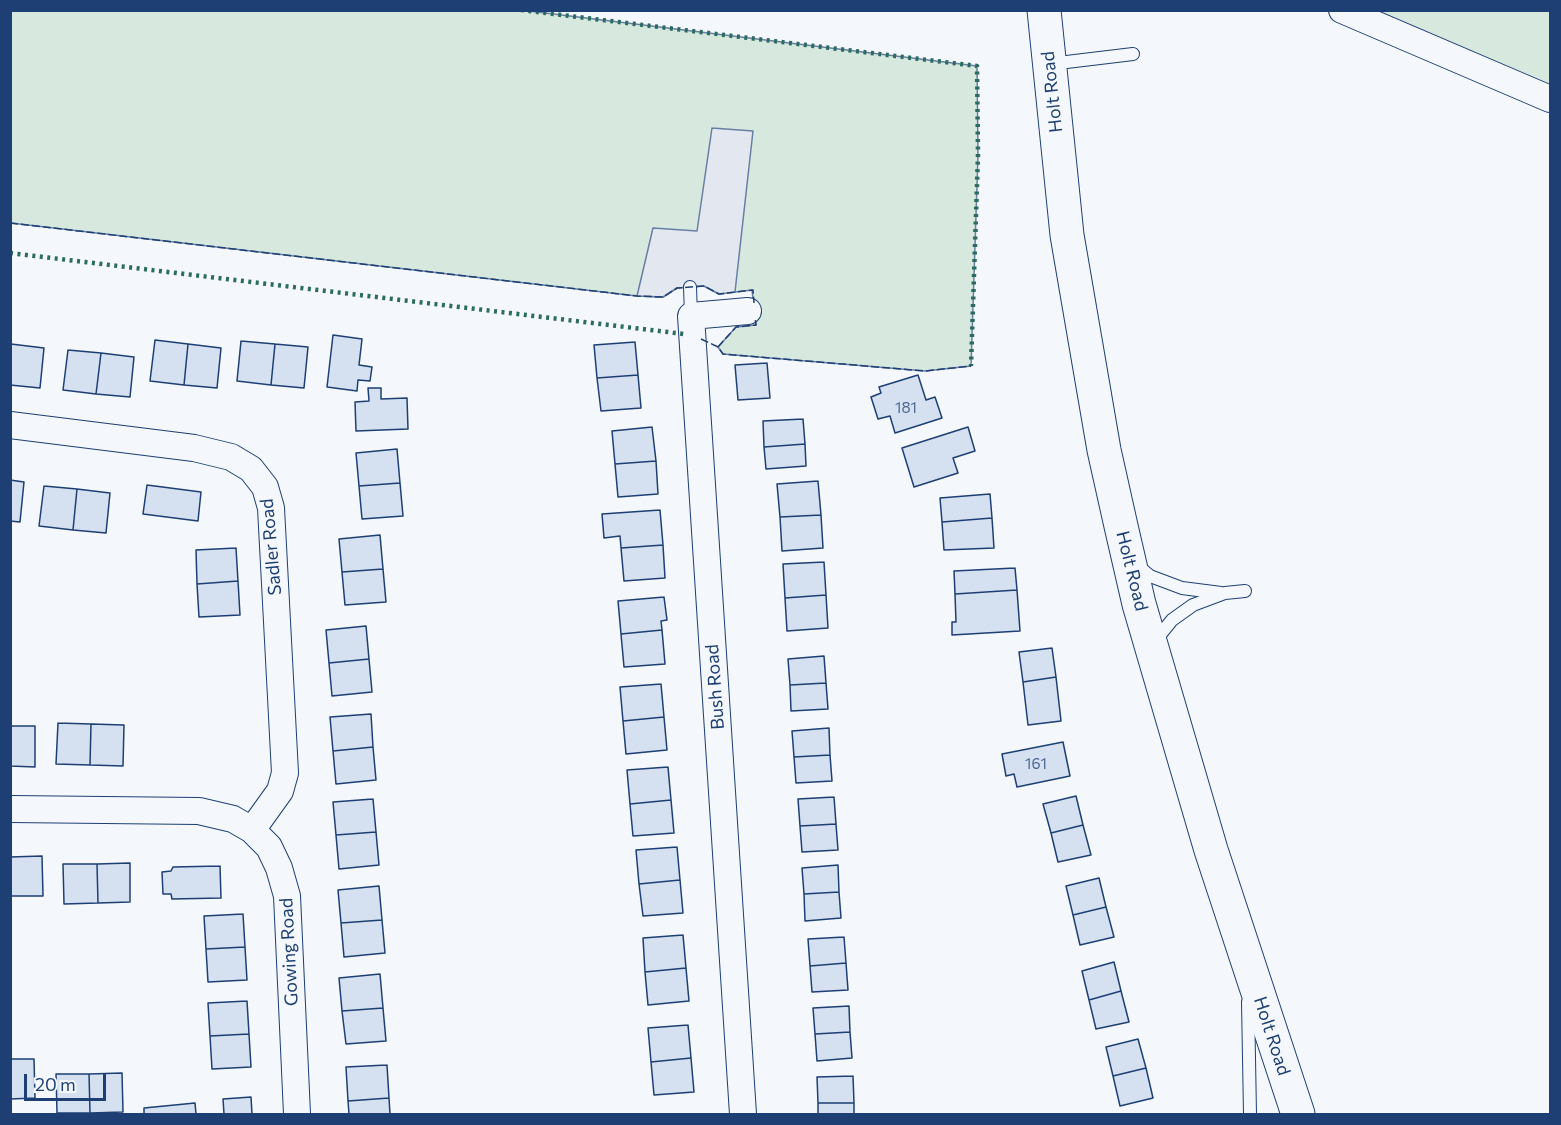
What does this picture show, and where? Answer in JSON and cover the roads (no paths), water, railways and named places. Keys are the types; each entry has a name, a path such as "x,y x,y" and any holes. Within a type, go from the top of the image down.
{"highway":[{"name":"Holt Road","path":"1044,10 1067,235 1104,450 1129,559 1151,645 1211,850 1298,1114"}],"street":[{"path":"1342,10 1551,99"},
{"path":"692,316 748,311"},
{"name":"Bush Road","path":"692,316 743,1114"},
{"name":"Sadler Road","path":"10,425 194,448 231,457 251,469 265,487 271,508 285,773 280,791 252,830"},
{"name":"Gowing Road","path":"10,809 199,811 233,819 252,830 269,847 279,868 287,896 297,1114"}],"lane":[{"path":"1048,64 1133,54"},
{"path":"690,287 692,316"},
{"path":"1129,559 1150,576 1182,588 1226,593 1245,591"},
{"path":"1151,645 1172,620 1193,605 1226,593"},
{"path":"1248,962 1250,1114"}]}
